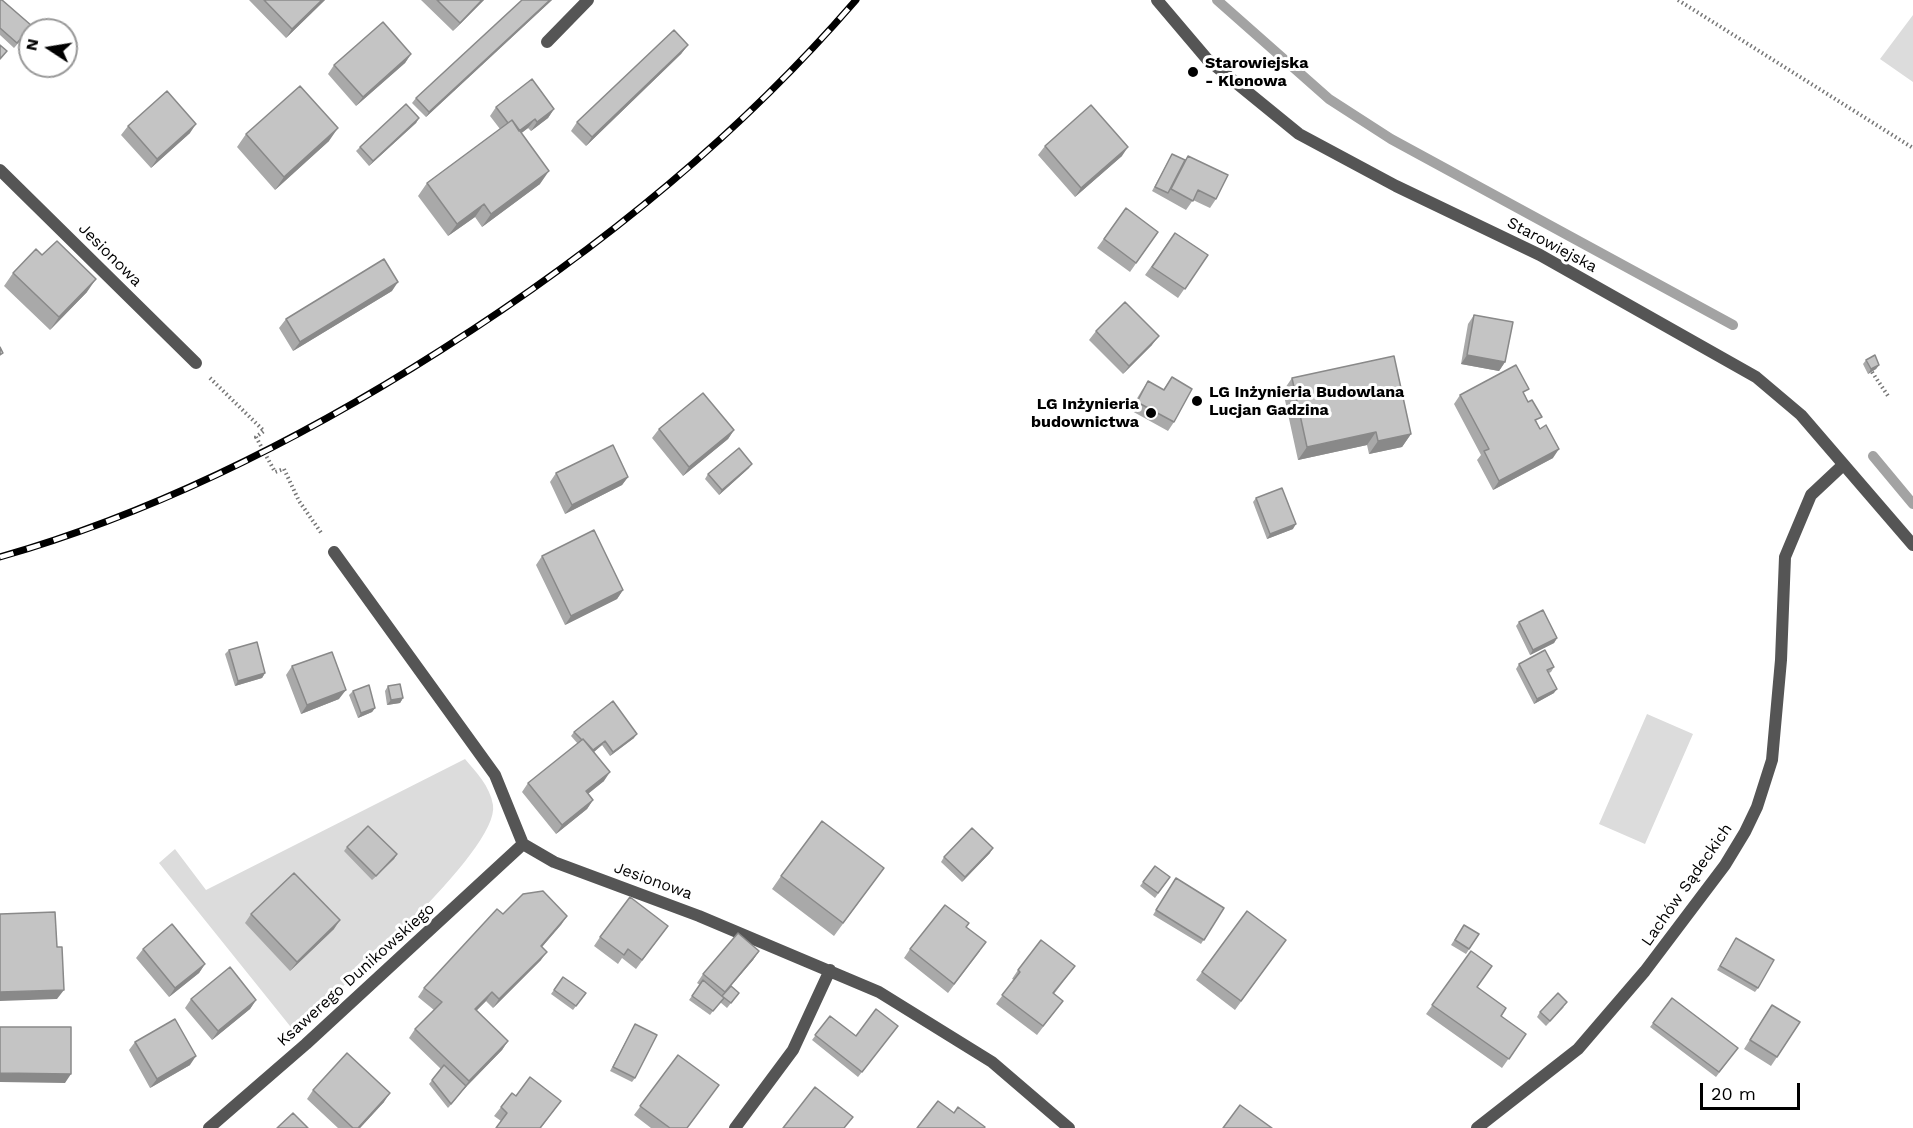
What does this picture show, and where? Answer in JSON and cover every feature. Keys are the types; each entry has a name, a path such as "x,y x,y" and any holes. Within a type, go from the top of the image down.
{"street":[{"path":"547,42 588,0"},
{"name":"Starowiejska","path":"1157,0 1207,59 1299,134 1395,186 1540,255 1756,377 1801,415 1913,545"},
{"name":"Jesionowa","path":"0,170 196,363"},
{"name":"Lachów Sądeckich","path":"1477,1128 1578,1049 1646,971 1725,865 1745,832 1757,807 1772,760 1781,660 1785,557 1811,495 1843,465"},
{"path":"334,552 495,775 523,844"},
{"name":"Jesionowa","path":"523,844 554,862 699,916 879,992 992,1062 1070,1128"},
{"name":"Ksawerego Dunikowskiego","path":"208,1128 306,1044 523,844"},
{"path":"735,1128 793,1050 830,970"}],"path":[{"path":"1678,0 1913,148"},
{"path":"196,363 264,431 256,437 274,472 284,469 299,501 334,552"},
{"path":"1872,372 1888,396"}],"shaded area":[{"path":"1913,15 1913,82 1880,59"},
{"path":"1647,714 1693,734 1645,844 1599,824"},
{"path":"465,759 482,780 493,805 488,826 470,855 410,922 294,1031 159,863 175,849 206,890"}],"building":[{"path":"0,0 2,0 23,18 18,18 18,42 0,28"},
{"path":"264,0 322,0 292,29"},
{"path":"437,0 482,0 460,23"},
{"path":"522,0 550,0 429,112 416,98"},
{"path":"383,22 411,54 363,97 334,65"},
{"path":"674,30 688,45 592,137 577,122"},
{"path":"0,45 7,51 0,59"},
{"path":"532,79 554,109 537,122 535,119 519,131 512,120 508,123 496,107"},
{"path":"300,86 338,128 284,177 246,134"},
{"path":"167,91 196,124 157,159 128,126"},
{"path":"406,104 419,118 373,161 360,147"},
{"path":"1091,105 1128,147 1081,188 1045,146"},
{"path":"512,120 549,171 491,214 484,204 457,224 427,183"},
{"path":"1172,154 1185,160 1168,193 1155,187"},
{"path":"1188,156 1228,175 1216,199 1198,190 1193,201 1171,189"},
{"path":"1126,208 1158,232 1136,263 1104,239"},
{"path":"1175,233 1208,255 1185,289 1152,267"},
{"path":"57,241 96,279 59,317 13,273 36,249 42,255"},
{"path":"384,259 398,282 300,342 286,319"},
{"path":"1125,302 1159,336 1129,366 1096,331"},
{"path":"1474,315 1513,322 1505,362 1467,355"},
{"path":"1875,355 1879,365 1871,369 1866,360"},
{"path":"1394,356 1411,434 1378,441 1376,432 1307,447 1292,378"},
{"path":"1516,365 1529,389 1523,392 1528,402 1532,400 1542,417 1535,420 1540,429 1546,425 1559,449 1499,481 1484,451 1489,449 1460,395"},
{"path":"1172,377 1192,389 1174,422 1137,402 1148,381 1164,390"},
{"path":"703,393 734,430 689,467 659,429"},
{"path":"613,445 628,477 572,505 556,473"},
{"path":"739,448 752,464 722,490 708,474"},
{"path":"1282,488 1296,524 1270,534 1256,498"},
{"path":"594,530 623,590 571,616 542,556"},
{"path":"1543,610 1557,638 1533,650 1519,622"},
{"path":"257,642 265,673 238,681 229,650"},
{"path":"1545,650 1554,667 1547,670 1557,689 1537,699 1519,664"},
{"path":"332,652 346,690 307,705 292,666"},
{"path":"400,684 403,698 391,700 388,686"},
{"path":"369,685 375,708 361,713 353,691"},
{"path":"613,701 637,734 613,752 605,741 593,750 574,732"},
{"path":"583,739 610,772 586,791 593,800 562,825 528,783"},
{"path":"822,821 884,868 843,923 781,876"},
{"path":"368,826 397,854 376,876 347,847"},
{"path":"972,828 993,848 965,877 944,857"},
{"path":"1155,866 1170,877 1158,893 1143,882"},
{"path":"294,873 340,920 297,962 251,914"},
{"path":"1176,878 1224,908 1204,940 1156,910"},
{"path":"543,891 567,916 541,946 547,952 499,999 492,992 475,1009 508,1041 469,1081 415,1029 442,1002 424,988 497,909 503,914 523,894"},
{"path":"630,897 668,926 642,960 628,949 624,955 600,937"},
{"path":"945,905 969,923 966,927 986,942 954,984 910,949"},
{"path":"1247,911 1286,940 1241,1001 1202,972"},
{"path":"55,912 57,947 62,947 64,990 0,992 0,914"},
{"path":"172,924 205,964 175,988 143,949"},
{"path":"1464,925 1479,934 1469,949 1455,940"},
{"path":"738,933 759,951 725,992 703,974"},
{"path":"1736,938 1774,960 1758,988 1720,966"},
{"path":"1041,940 1075,966 1053,993 1063,1001 1043,1026 1002,995"},
{"path":"1471,951 1492,966 1477,987 1506,1008 1501,1016 1526,1034 1509,1059 1432,1005"},
{"path":"230,967 256,1000 218,1031 191,999"},
{"path":"563,977 586,993 576,1006 554,990"},
{"path":"703,980 724,998 713,1011 692,996"},
{"path":"731,986 739,993 731,1003 722,996"},
{"path":"1558,993 1567,1002 1550,1021 1540,1012"},
{"path":"1672,998 1738,1048 1719,1072 1653,1023"},
{"path":"1772,1005 1800,1022 1777,1057 1750,1040"},
{"path":"876,1009 898,1026 862,1072 815,1035 830,1016 856,1036"},
{"path":"175,1019 196,1056 157,1079 135,1042"},
{"path":"635,1024 657,1035 635,1078 613,1067"},
{"path":"0,1027 71,1027 71,1074 0,1073"},
{"path":"347,1053 390,1093 358,1128 353,1128 313,1090"},
{"path":"678,1055 719,1085 687,1128 670,1128 640,1106"},
{"path":"444,1065 466,1086 451,1104 432,1080"},
{"path":"530,1077 561,1101 540,1128 496,1128 507,1113 501,1107 512,1093 516,1096"},
{"path":"815,1087 853,1117 844,1128 783,1128"},
{"path":"938,1101 954,1113 958,1107 985,1127 917,1128"},
{"path":"1240,1105 1272,1128 1223,1128"},
{"path":"293,1113 308,1128 277,1128"}],"waterway":[{"path":"1217,0 1329,99 1391,139 1733,325"},
{"path":"1873,456 1913,504"}],"railway":[{"path":"0,557 116,518 228,470 336,413 498,313 608,233 713,146 810,51 856,0"}],"place":[{"name":"Starowiejska - Klonowa","path":"1193,72"},
{"name":"LG Inżynieria Budowlana Lucjan Gadzina","path":"1197,401"},
{"name":"LG Inżynieria budownictwa","path":"1151,413"}]}
